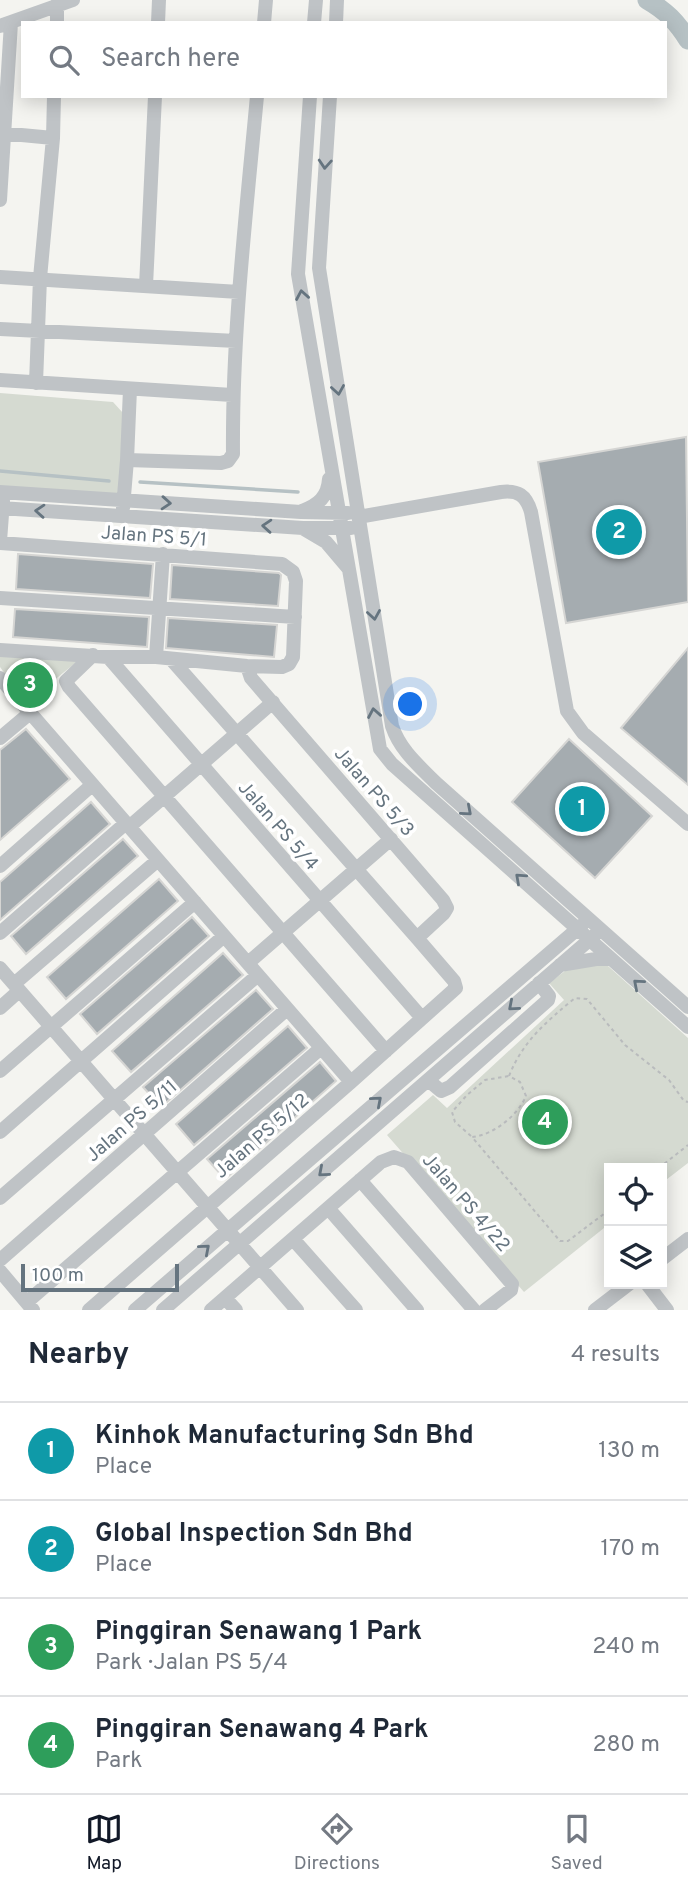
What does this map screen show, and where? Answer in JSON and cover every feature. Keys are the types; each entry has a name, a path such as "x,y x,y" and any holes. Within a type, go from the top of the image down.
{"street":[{"path":"0,200 6,24 73,0"},
{"path":"158,21 159,0"},
{"path":"264,21 266,0"},
{"path":"314,21 316,0"},
{"path":"336,21 337,0"},
{"path":"57,4 57,21"},
{"path":"36,383 40,278 53,138 54,98"},
{"path":"146,286 155,98"},
{"path":"127,460 220,464 228,461 233,454 232,395 257,98"},
{"path":"310,98 298,274 380,749 392,764 688,1027"},
{"path":"330,98 319,268 396,737 406,753 436,783 688,1007"},
{"path":"2,133 53,138"},
{"path":"0,277 239,292"},
{"path":"0,330 236,341"},
{"path":"0,380 232,395"},
{"path":"122,516 130,389"},
{"path":"301,512 313,507 326,494 330,464"},
{"path":"1,509 342,529 359,519 513,491 525,497 531,512 566,711 583,733 688,824"},
{"path":"0,542 2,492 339,513 359,519"},
{"path":"303,528 326,542 349,569"},
{"name":"Jalan PS 5/1","path":"0,542 282,564 293,572 296,581 295,617"},
{"path":"156,657 163,554"},
{"path":"0,597 295,617 293,657 289,664 282,667 156,657 0,650"},
{"path":"100,656 66,681 386,1051"},
{"name":"Jalan PS 5/4","path":"100,656 201,764 422,1018"},
{"path":"171,659 416,938"},
{"name":"Jalan PS 5/3","path":"247,666 251,678 443,900 447,908 444,913 416,938"},
{"path":"0,678 351,1083"},
{"path":"0,933 273,702"},
{"path":"0,738 30,713"},
{"path":"0,866 92,785"},
{"path":"248,963 391,839"},
{"path":"0,1007 17,987 158,860"},
{"path":"0,1071 195,902"},
{"path":"552,950 557,925 553,908"},
{"path":"135,1310 589,918"},
{"path":"163,1310 601,929"},
{"path":"0,1132 224,936"},
{"name":"Jalan PS 5/12","path":"89,1310 351,1083 456,988 454,981 416,938"},
{"path":"559,966 596,959 611,960"},
{"path":"0,968 297,1310"},
{"path":"0,1198 258,975"},
{"name":"Jalan PS 5/11","path":"0,1260 287,1009"},
{"path":"0,1272 30,1306 176,1171 321,1048"},
{"name":"Jalan PS 4/22","path":"360,1180 381,1162 394,1157 408,1162 512,1284 511,1290 485,1310"},
{"path":"211,1310 360,1180 474,1310"},
{"path":"328,1208 417,1310"},
{"path":"293,1239 356,1310"},
{"path":"667,1255 688,1239"},
{"path":"595,1310 622,1289"},
{"path":"651,1289 667,1310"},
{"path":"225,1298 236,1310"}],"path":[{"path":"509,1076 518,1055 537,1032 575,998 587,999 625,1045 669,1080 684,1101 688,1102"},
{"path":"472,1137 482,1136 521,1108 526,1096 520,1082 509,1076 485,1080 452,1112 455,1122 472,1137 560,1241 568,1241 604,1214"},
{"path":"665,1163 688,1145"}],"shaded area":[{"path":"0,393 113,402 123,413 119,495 0,487"},
{"path":"0,655 79,660 26,703 0,667"},
{"path":"598,964 608,966 688,1038 688,1163 667,1179 667,1163 604,1163 604,1228 524,1292 387,1135 433,1095 447,1108 564,1000 549,983 565,971"}],"building":[{"path":"686,437 688,602 566,623 538,462"},
{"path":"18,554 153,564 150,598 16,589"},
{"path":"172,565 279,573 278,606 170,599"},
{"path":"15,609 149,617 147,647 13,637"},
{"path":"168,618 277,625 274,657 166,648"},
{"path":"688,648 688,785 621,728"},
{"path":"26,729 70,779 0,840 0,750"},
{"path":"569,739 652,816 595,878 512,802"},
{"path":"91,802 110,824 0,920 0,882"},
{"path":"123,839 138,856 26,954 11,936"},
{"path":"159,879 178,901 66,999 47,977"},
{"path":"192,917 209,936 97,1034 80,1014"},
{"path":"223,953 243,975 131,1072 112,1051"},
{"path":"256,990 273,1009 161,1107 143,1087"},
{"path":"288,1026 307,1048 194,1145 176,1124"},
{"path":"320,1062 336,1081 225,1179 207,1159"}],"waterway":[{"path":"647,0 670,17 688,40"},
{"path":"0,471 109,481"},
{"path":"140,482 298,492"}],"place":[{"name":"Global Inspection Sdn Bhd","path":"619,532"},
{"name":"Pinggiran Senawang 1 Park","path":"30,685"},
{"name":"Kinhok Manufacturing Sdn Bhd","path":"582,809"},
{"name":"Pinggiran Senawang 4 Park","path":"545,1122"}]}
